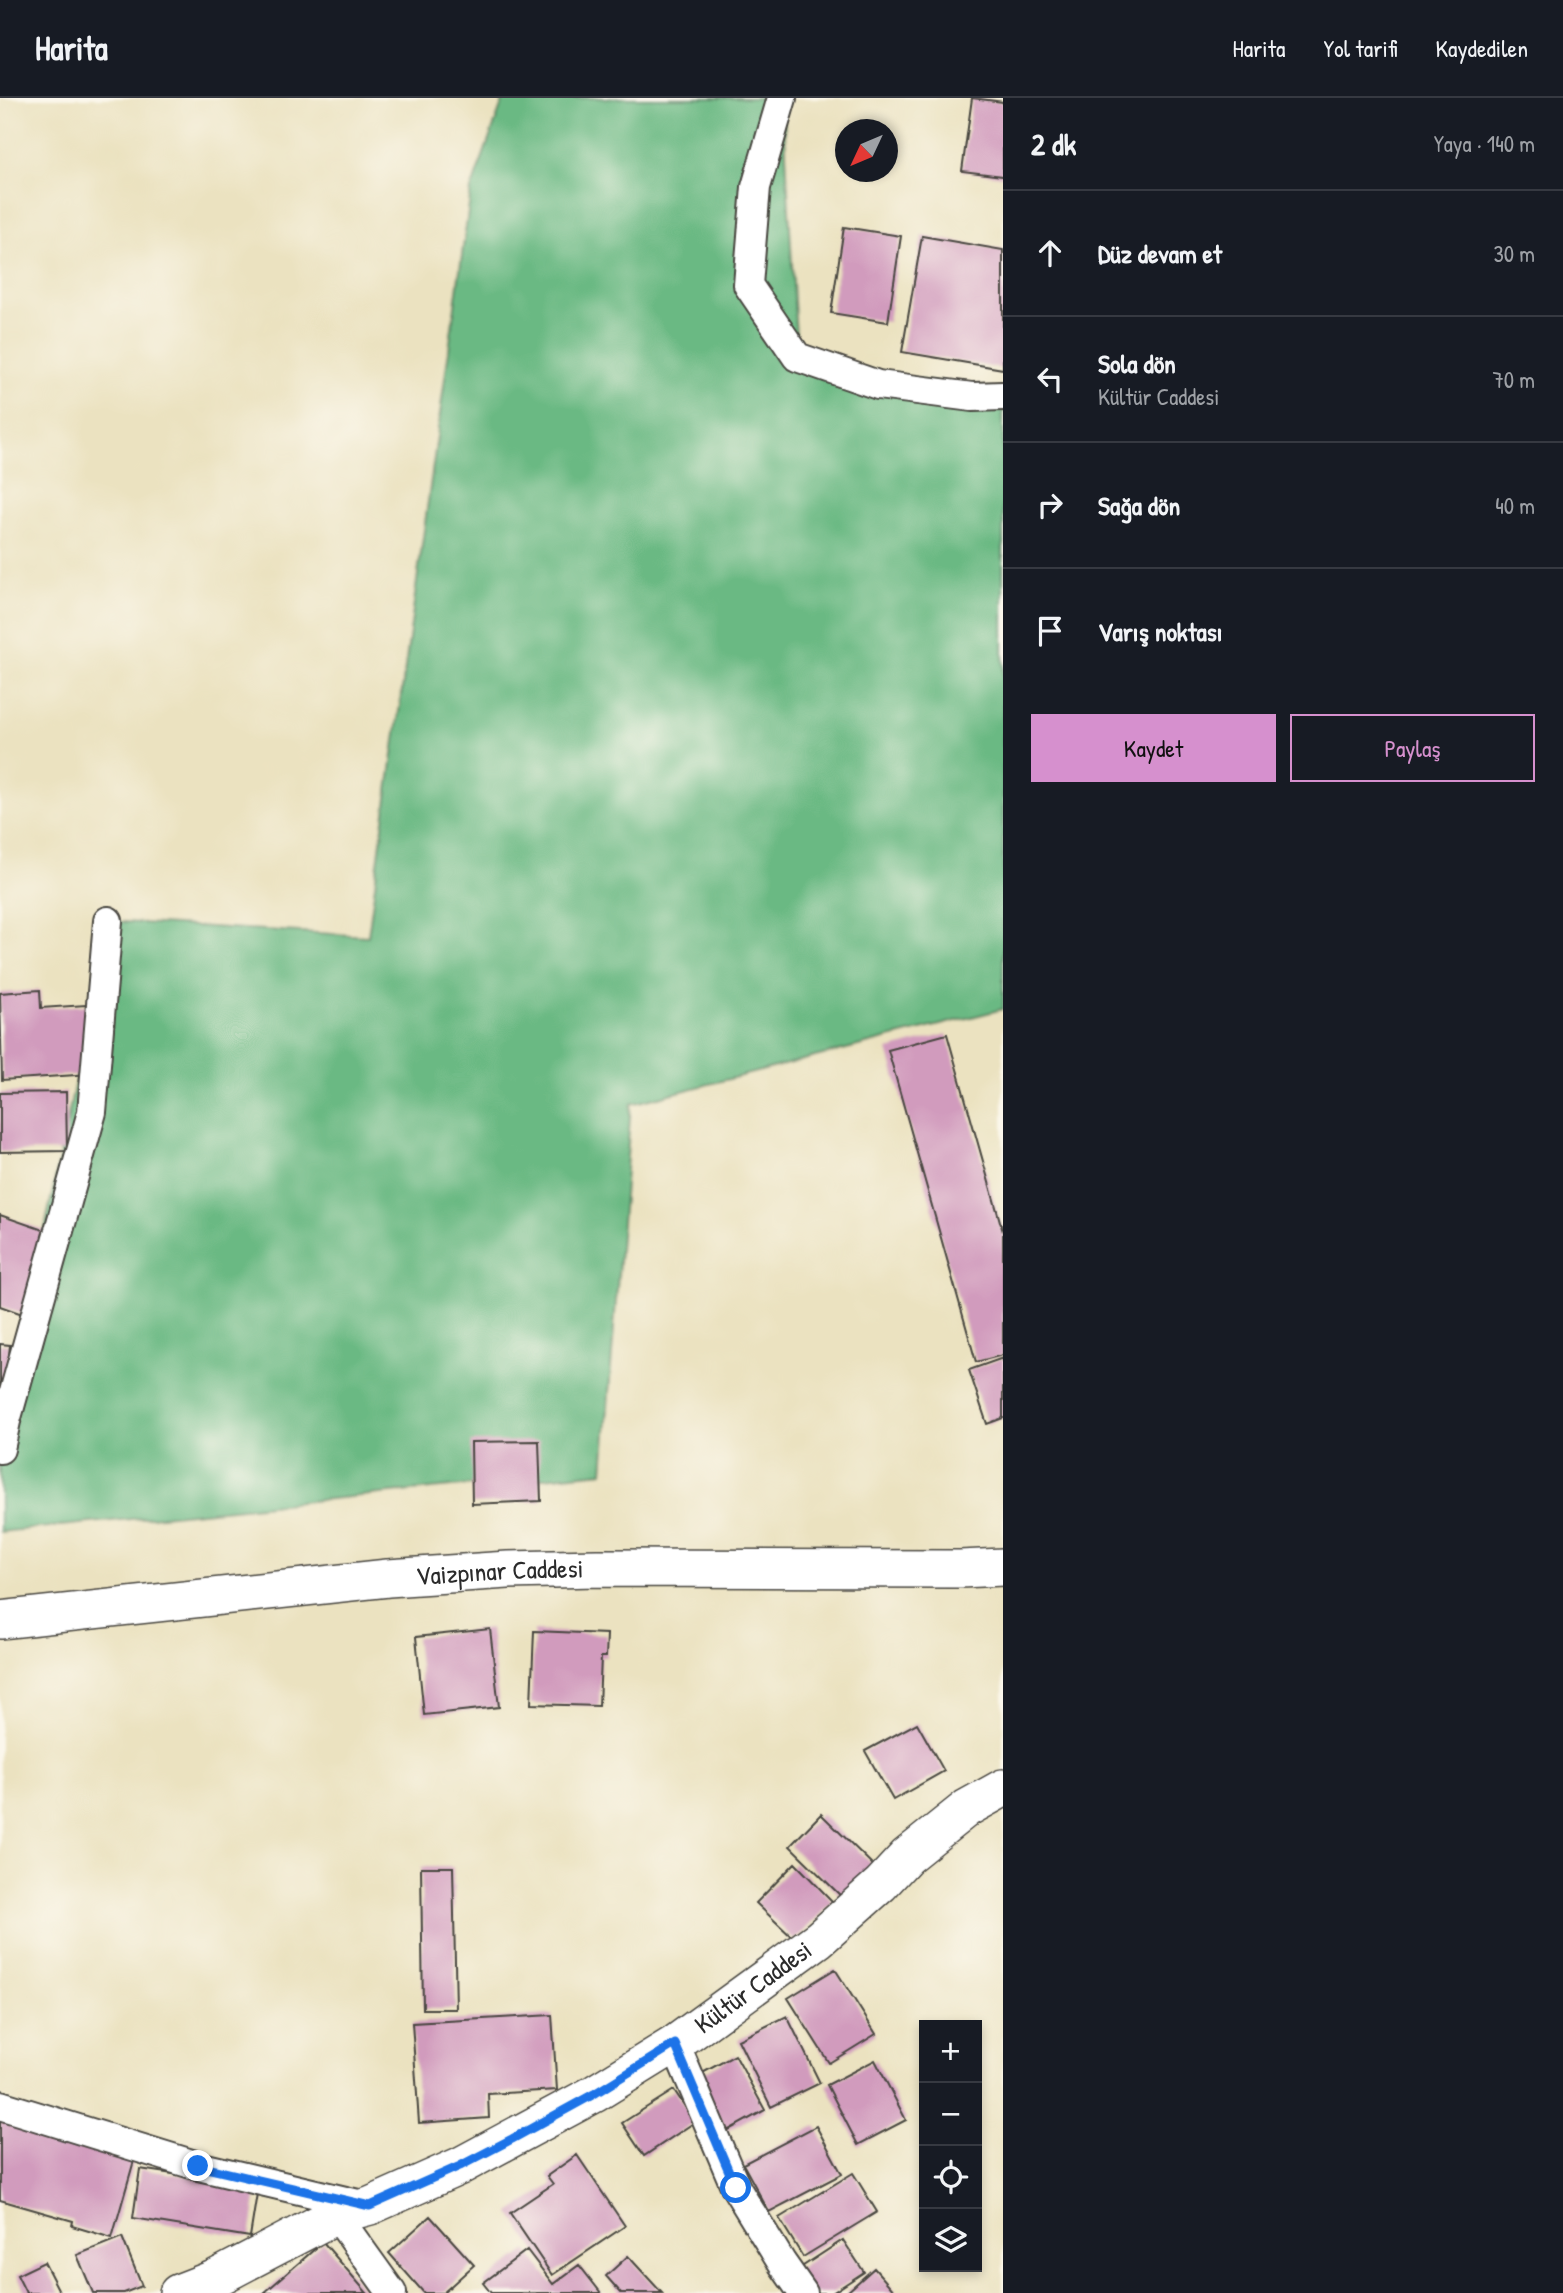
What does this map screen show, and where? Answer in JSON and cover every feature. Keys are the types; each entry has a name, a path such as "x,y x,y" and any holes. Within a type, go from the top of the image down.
{"street":[{"path":"782,98 756,187 748,285 797,357 878,385 972,397 1003,396"},
{"path":"0,1449 92,1112 108,921"},
{"name":"Vaizpınar Caddesi","path":"0,1620 388,1578 508,1570 1003,1567"},
{"name":"Kültür Caddesi","path":"178,2293 214,2279 353,2211 460,2166 594,2094 675,2044 819,1939 881,1884 907,1856 967,1808 1003,1788"},
{"path":"675,2044 736,2188 803,2293"},
{"path":"0,2105 353,2211 392,2293"}],"green space":[{"path":"504,98 783,98 797,357 1003,395 1003,1009 631,1104 603,1472 0,1532 0,1448 108,921 368,936 471,190"}],"building":[{"path":"972,98 1003,102 1003,176 962,171"},
{"path":"844,227 901,236 888,322 831,313"},
{"path":"922,236 1003,250 1003,369 902,352"},
{"path":"40,990 41,1008 86,1005 91,1074 2,1080 0,993"},
{"path":"947,1034 1003,1232 1003,1355 976,1362 888,1050"},
{"path":"66,1092 67,1151 0,1152 0,1093"},
{"path":"0,1215 52,1233 25,1315 0,1306"},
{"path":"0,1344 10,1345 3,1416 0,1416"},
{"path":"1003,1358 1003,1418 987,1424 969,1370"},
{"path":"539,1441 541,1501 472,1504 471,1442"},
{"path":"490,1629 499,1707 424,1715 416,1637"},
{"path":"534,1631 607,1634 606,1657 601,1657 599,1706 531,1704"},
{"path":"917,1723 944,1771 893,1800 865,1751"},
{"path":"821,1814 875,1867 844,1899 790,1846"},
{"path":"795,1863 833,1902 795,1940 756,1903"},
{"path":"421,1867 453,1867 456,2009 423,2009"},
{"path":"835,1969 876,2034 829,2063 788,1998"},
{"path":"552,2015 557,2090 488,2094 489,2118 419,2123 412,2023"},
{"path":"787,2016 820,2083 771,2107 738,2040"},
{"path":"735,2055 765,2110 727,2131 697,2076"},
{"path":"875,2060 906,2120 858,2145 827,2085"},
{"path":"674,2090 695,2122 644,2156 622,2123"},
{"path":"0,2119 135,2157 112,2238 72,2226 73,2221 0,2200"},
{"path":"816,2126 842,2174 769,2212 743,2164"},
{"path":"577,2155 625,2226 552,2275 510,2213 553,2184 547,2176"},
{"path":"140,2169 258,2187 250,2237 133,2218"},
{"path":"853,2173 877,2212 803,2257 779,2218"},
{"path":"430,2216 474,2265 443,2293 424,2293 389,2253"},
{"path":"122,2237 142,2286 124,2293 93,2293 77,2255"},
{"path":"843,2240 864,2272 832,2293 808,2293 794,2272"},
{"path":"323,2242 367,2293 264,2293"},
{"path":"527,2250 553,2284 579,2265 601,2293 491,2293 483,2283"},
{"path":"628,2256 662,2293 621,2293 606,2276"},
{"path":"44,2262 60,2293 26,2293 17,2275"},
{"path":"874,2268 896,2293 846,2293"}],"route":[{"path":"198,2166 370,2206 460,2166 512,2139 594,2094 675,2044 736,2188"}]}
